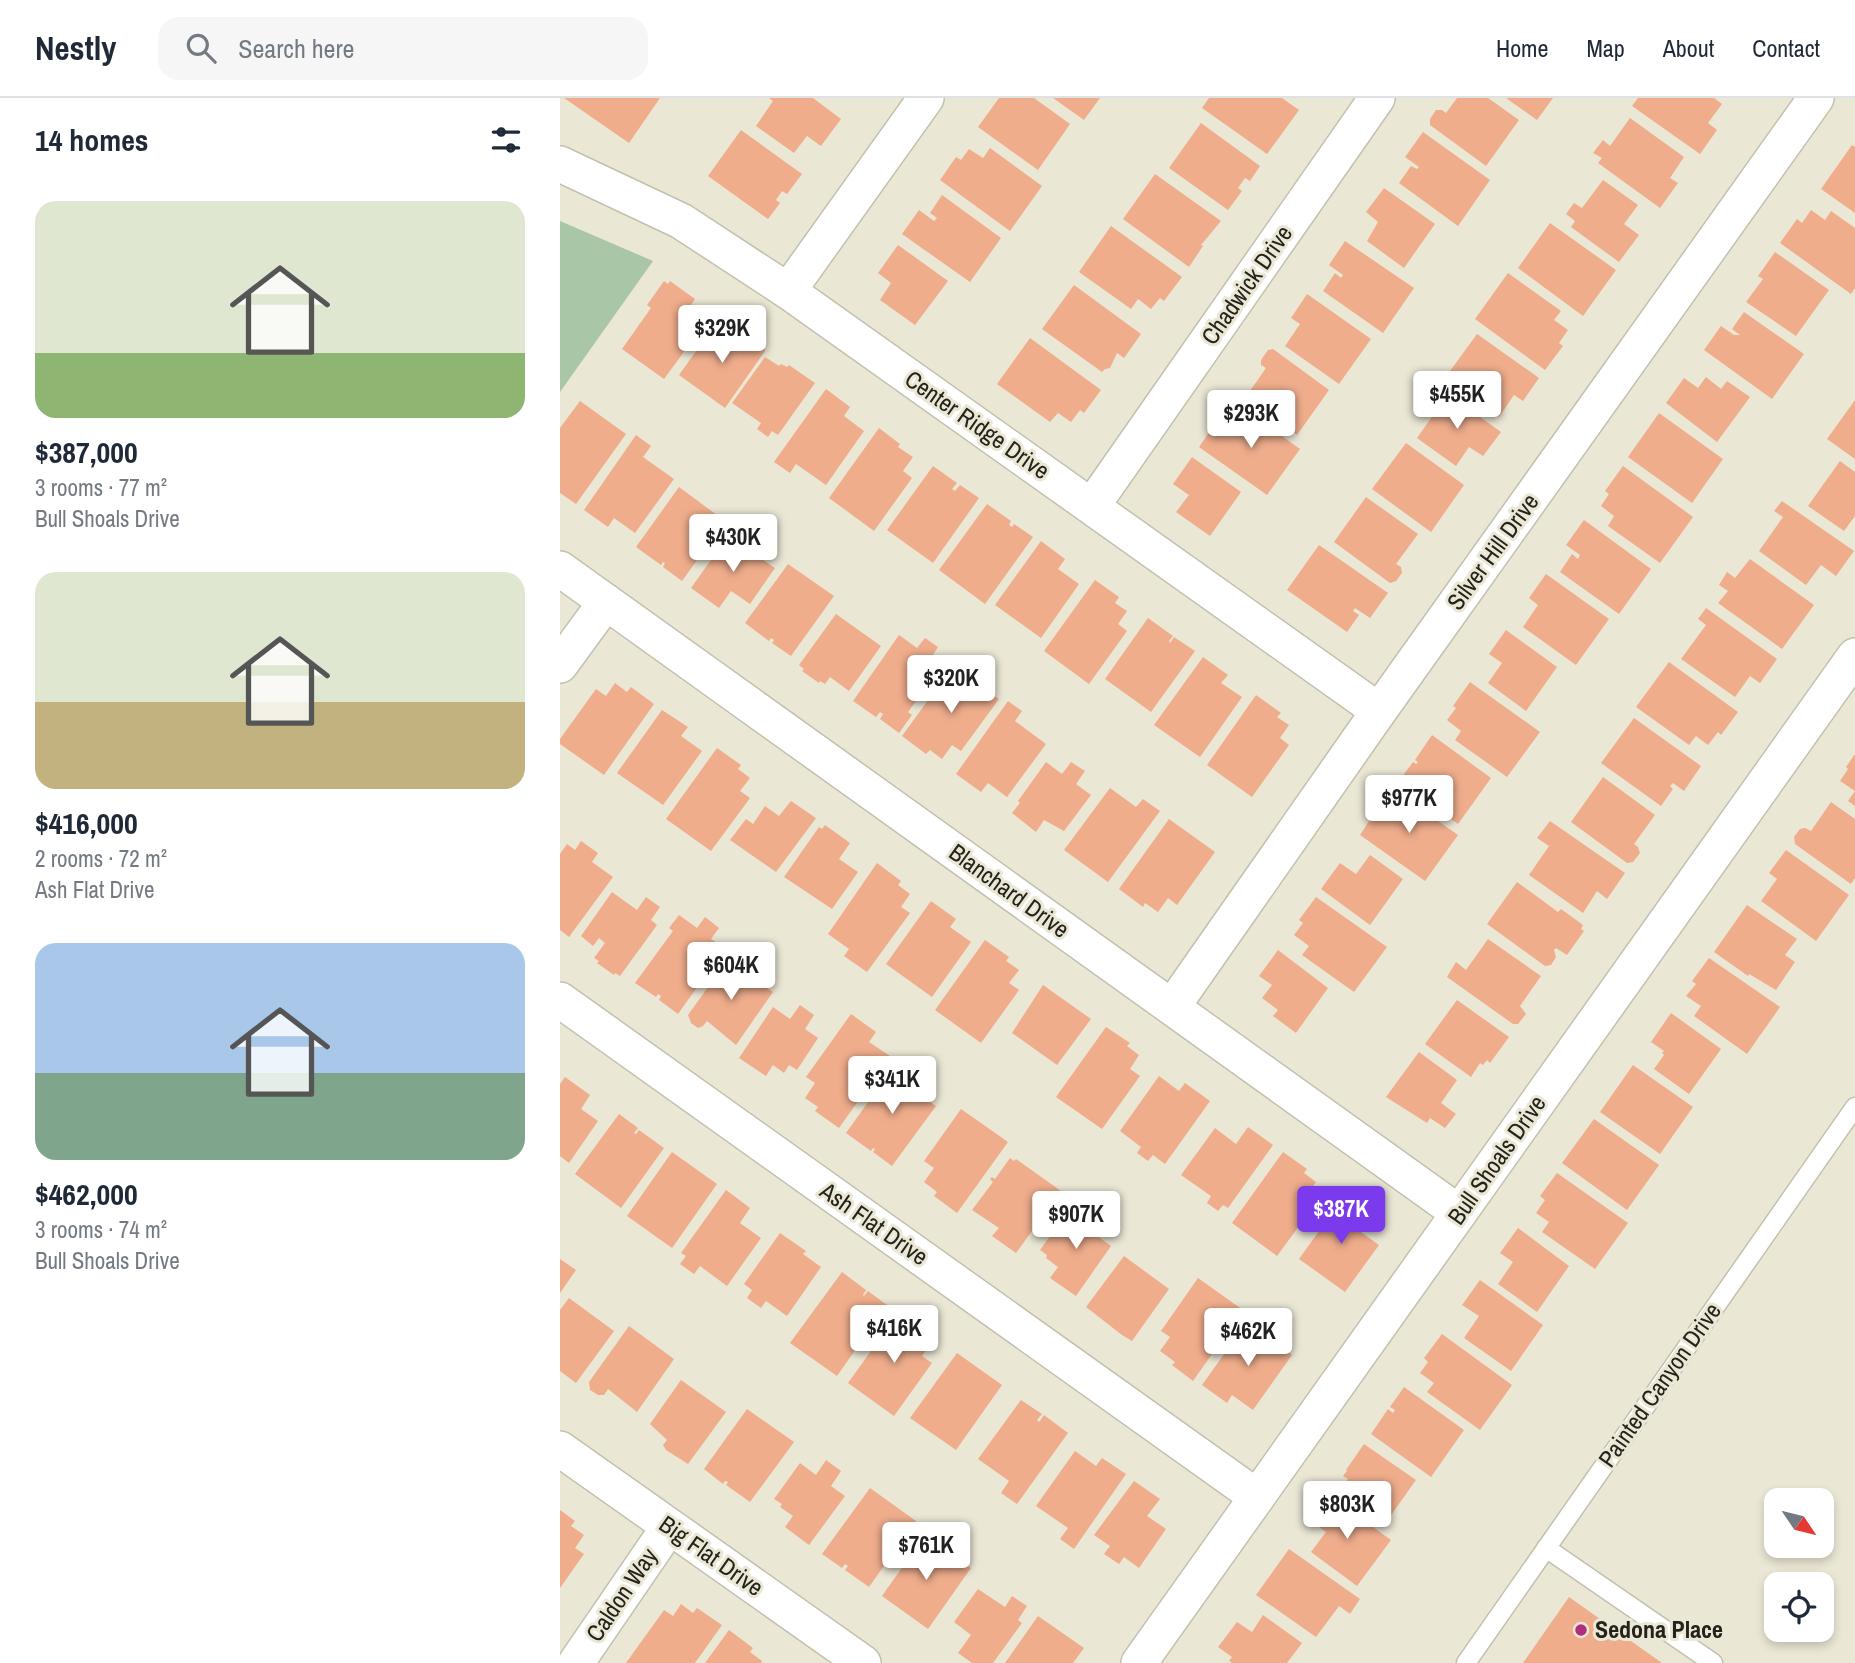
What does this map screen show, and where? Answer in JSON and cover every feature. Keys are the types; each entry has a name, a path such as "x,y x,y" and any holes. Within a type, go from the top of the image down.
{"street":[{"path":"788,291 926,98"},
{"name":"Chadwick Drive","path":"1092,506 1377,98"},
{"name":"Silver Hill Drive","path":"1172,1007 1379,711 1816,98"},
{"name":"Center Ridge Drive","path":"560,164 681,221 788,291 1379,711"},
{"name":"Blanchard Drive","path":"560,569 1459,1213"},
{"path":"560,665 606,601"},
{"name":"Bull Shoals Drive","path":"1139,1663 1855,656"},
{"name":"Ash Flat Drive","path":"560,1000 1257,1497"},
{"name":"Big Flat Drive","path":"560,1449 863,1663"},
{"name":"Caldon Way","path":"576,1663 669,1527"}],"lane":[{"name":"Painted Canyon Drive","path":"1466,1663 1855,1107"},
{"path":"1546,1548 1713,1663"}],"green space":[{"path":"560,221 653,261 560,392"}],"building":[{"path":"564,98 660,98 629,143"},
{"path":"769,98 813,98 841,119 821,146 807,136 794,153 756,126 773,101"},
{"path":"999,98 1034,98 1070,124 1038,170 978,127"},
{"path":"1053,98 1100,98 1084,120"},
{"path":"1209,98 1282,98 1299,110 1267,154 1202,108"},
{"path":"1457,98 1488,98 1519,120 1486,166 1430,125 1430,119 1436,110 1446,113"},
{"path":"1506,98 1553,98 1537,120"},
{"path":"1638,98 1714,98 1722,104 1708,123 1717,130 1700,154 1632,106"},
{"path":"1630,118 1684,157 1670,178 1678,183 1660,208 1598,163 1602,158 1593,153 1603,140 1610,146"},
{"path":"1201,123 1260,166 1250,181 1245,178 1238,188 1242,191 1228,210 1169,168"},
{"path":"741,130 802,174 787,194 782,191 776,200 780,203 768,219 708,176"},
{"path":"1423,132 1490,180 1458,226 1399,183 1411,166 1417,169 1419,167 1405,157"},
{"path":"1852,145 1855,147 1855,213 1821,189"},
{"path":"990,148 1042,186 1010,231 940,180 956,157 961,160 969,149 983,158"},
{"path":"1155,174 1221,221 1201,245 1203,246 1189,267 1123,219"},
{"path":"1603,180 1638,205 1624,224 1639,235 1619,262 1571,227 1575,221 1566,214 1574,203 1582,208"},
{"path":"1384,188 1435,224 1404,268 1367,241 1378,222 1366,212"},
{"path":"942,195 1001,238 970,282 902,234 919,210 934,221 937,218 930,213"},
{"path":"1811,210 1825,220 1831,211 1855,228 1855,288 1851,294 1780,243 1797,219 1802,223"},
{"path":"1550,223 1616,270 1583,316 1518,268"},
{"path":"1111,226 1182,277 1164,301 1160,298 1151,309 1138,299 1131,309 1079,272"},
{"path":"1345,241 1414,288 1383,333 1323,291 1335,273 1341,278 1343,275 1329,265"},
{"path":"898,245 948,281 915,325 880,300 891,283 878,273"},
{"path":"1775,252 1829,290 1796,336 1746,302 1763,279 1758,276"},
{"path":"1508,273 1561,311 1554,320 1568,330 1559,343 1563,346 1545,370 1475,319"},
{"path":"664,281 668,284 670,281 695,299 691,305 704,314 706,322 664,379 622,349 651,308 647,305"},
{"path":"1074,285 1141,334 1124,358 1117,353 1110,368 1102,372 1042,329"},
{"path":"1307,294 1371,339 1339,384 1285,346 1300,324 1291,318"},
{"path":"1744,312 1804,354 1772,399 1704,350 1721,326 1734,335 1740,335 1732,329"},
{"path":"716,323 745,344 755,339 764,345 765,351 725,408 679,375"},
{"path":"1477,334 1539,378 1523,401 1514,395 1499,417 1445,378"},
{"path":"1030,338 1101,390 1084,413 1080,410 1071,422 1058,413 1050,422 997,384"},
{"path":"1273,349 1329,390 1297,435 1245,398 1266,368 1261,365 1261,360 1268,350"},
{"path":"765,357 779,366 789,365 815,383 778,435 772,431 768,437 757,429 761,423 732,403"},
{"path":"1706,377 1721,389 1727,381 1750,397 1717,442 1666,403 1684,378 1698,388"},
{"path":"826,389 850,407 844,416 864,431 826,485 796,464 790,473 774,462"},
{"path":"1448,394 1501,432 1483,456 1469,447 1456,466 1417,438"},
{"path":"1855,400 1855,459 1827,439"},
{"path":"580,401 626,434 576,504 560,493 560,428"},
{"path":"1239,406 1300,449 1267,495 1199,447 1217,421 1230,431 1232,428 1226,424"},
{"path":"1659,413 1723,459 1692,503 1628,457"},
{"path":"879,428 900,444 898,447 913,457 903,471 912,478 874,531 829,498"},
{"path":"636,435 651,446 643,457 674,479 635,533 614,518 608,527 584,510"},
{"path":"1406,443 1464,485 1431,532 1372,489"},
{"path":"1192,457 1241,492 1210,536 1176,512 1189,495 1173,484"},
{"path":"1840,461 1855,472 1855,516 1844,531 1808,506"},
{"path":"933,466 957,483 952,489 955,491 960,485 979,498 933,563 887,530"},
{"path":"1623,466 1693,517 1660,563 1608,526 1614,516 1601,506 1609,494 1605,491"},
{"path":"679,487 725,521 682,581 663,567 665,563 661,565 636,547"},
{"path":"1366,497 1418,534 1396,564 1401,567 1402,573 1396,581 1390,583 1334,542"},
{"path":"1782,501 1854,551 1836,576 1821,565 1806,585 1759,551 1783,517 1774,511"},
{"path":"987,504 1011,521 1009,525 1012,527 1014,524 1033,537 985,604 939,570"},
{"path":"1584,520 1651,569 1619,614 1560,572 1572,554 1578,559 1580,555 1566,545"},
{"path":"728,536 775,568 750,604 731,591 719,608 691,588"},
{"path":"1041,541 1065,559 1058,569 1079,584 1041,638 995,605"},
{"path":"1319,545 1388,593 1370,618 1355,608 1353,611 1359,615 1347,632 1287,590"},
{"path":"1750,559 1814,605 1782,649 1718,603 1728,591 1719,585 1727,572 1735,578"},
{"path":"788,564 834,596 791,656 772,643 774,640 771,638 769,641 745,623"},
{"path":"1546,574 1609,619 1576,665 1523,627 1538,605 1529,598"},
{"path":"1095,580 1119,597 1115,603 1127,611 1118,624 1127,631 1089,684 1044,651"},
{"path":"1706,608 1777,659 1760,683 1750,676 1735,697 1681,659 1706,625 1698,619"},
{"path":"836,614 881,646 849,691 830,677 825,684 820,681 819,683 802,671 804,669 799,665"},
{"path":"1148,618 1173,636 1170,643 1174,637 1195,651 1151,712 1105,679"},
{"path":"1506,630 1557,667 1526,711 1488,683 1502,663 1489,654"},
{"path":"899,635 917,648 925,638 938,647 931,658 942,666 908,712 912,715 899,733 880,719 883,714 880,712 876,717 853,701"},
{"path":"1203,657 1228,675 1221,683 1242,697 1200,757 1154,725"},
{"path":"1669,662 1738,712 1721,735 1718,732 1708,745 1696,736 1689,745 1636,707"},
{"path":"953,666 999,699 961,751 952,745 942,759 930,750 926,754 902,736"},
{"path":"1470,682 1540,732 1507,777 1455,740 1461,731 1447,720 1456,708 1453,706"},
{"path":"615,683 627,692 631,687 654,704 604,775 560,744 560,739 596,689 606,696"},
{"path":"1256,695 1281,713 1277,717 1289,725 1280,738 1289,745 1252,797 1207,765"},
{"path":"1008,701 1022,711 1015,721 1046,744 1007,797 988,783 981,792 956,774"},
{"path":"662,710 688,727 681,736 702,751 663,805 617,773"},
{"path":"1634,718 1701,766 1684,791 1673,783 1670,786 1673,789 1661,806 1601,763"},
{"path":"1432,735 1491,778 1458,824 1399,781 1413,762 1418,762 1415,760"},
{"path":"717,748 741,765 738,769 750,778 740,791 750,798 711,851 666,819"},
{"path":"1855,754 1855,791 1840,781"},
{"path":"1046,762 1062,774 1071,762 1085,771 1076,784 1091,795 1064,831 1044,820 1036,832 1012,813"},
{"path":"1603,777 1655,815 1634,844 1640,853 1633,862 1627,863 1571,822"},
{"path":"1110,788 1136,807 1143,799 1160,811 1108,882 1064,850"},
{"path":"1393,789 1458,835 1425,881 1360,835 1373,815 1379,820 1381,817 1376,813"},
{"path":"1855,791 1855,806 1848,801"},
{"path":"791,801 816,818 776,872 730,840 746,819 753,824 765,806 779,816"},
{"path":"1831,802 1855,819 1855,878 1851,884 1795,844 1794,837 1800,829 1811,831"},
{"path":"1169,819 1215,852 1177,905 1168,898 1158,912 1145,903 1143,907 1119,889"},
{"path":"1550,821 1625,873 1607,899 1597,891 1583,913 1529,875 1549,846 1537,838"},
{"path":"825,825 850,843 839,859 858,872 832,909 784,877 819,827 822,829"},
{"path":"581,841 598,853 592,862 613,877 569,937 560,930 560,854 567,844 575,850"},
{"path":"1786,850 1849,895 1816,941 1761,901 1777,879 1769,873"},
{"path":"1370,855 1403,879 1370,925 1321,889 1340,863 1356,874"},
{"path":"877,863 901,881 898,885 910,894 901,907 910,913 867,972 844,956 849,949 828,934"},
{"path":"1517,882 1558,912 1561,909 1583,925 1581,929 1584,931 1567,955 1556,948 1554,950 1556,957 1551,965 1545,966 1487,924"},
{"path":"612,892 637,910 646,897 660,907 651,920 657,925 620,976 615,973 614,975 594,958 605,943 599,938 593,946 581,936"},
{"path":"1316,897 1387,947 1354,992 1302,955 1309,946 1294,935 1303,923 1299,920"},
{"path":"931,901 956,919 950,927 971,942 932,997 886,964"},
{"path":"1747,905 1797,939 1785,955 1795,962 1776,990 1749,974 1748,976 1714,952"},
{"path":"679,915 697,928 705,917 719,928 711,939 725,948 678,1014 659,1000 661,996 658,994 656,997 635,983 673,931 669,928"},
{"path":"1488,939 1541,976 1520,1006 1526,1014 1518,1024 1513,1024 1447,977 1456,962 1466,970"},
{"path":"985,940 1009,957 1006,961 1019,970 1009,983 1019,990 981,1043 935,1010"},
{"path":"1278,950 1328,988 1296,1033 1273,1016 1278,1010 1262,998 1272,985 1259,976"},
{"path":"1709,958 1780,1007 1747,1054 1694,1016 1701,1006 1686,996 1696,984 1692,981"},
{"path":"728,959 773,992 736,1045 707,1021 698,1028 691,1023 688,1015"},
{"path":"1043,985 1091,1019 1057,1065 1012,1033"},
{"path":"1457,1000 1509,1037 1490,1063 1487,1060 1483,1065 1480,1063 1471,1077 1425,1044"},
{"path":"800,1005 814,1015 805,1029 818,1038 797,1070 789,1065 784,1073 773,1065 766,1076 739,1058 773,1007 790,1019"},
{"path":"1671,1013 1721,1049 1689,1094 1654,1069 1664,1051 1651,1042"},
{"path":"851,1014 876,1032 869,1042 890,1056 839,1128 815,1111 818,1107 805,1098 815,1083 806,1077"},
{"path":"1106,1027 1130,1043 1127,1046 1139,1055 1130,1069 1140,1076 1102,1129 1056,1097"},
{"path":"1419,1052 1457,1080 1441,1103 1456,1114 1445,1128 1430,1118 1427,1123 1386,1097"},
{"path":"900,1063 921,1078 913,1090 936,1106 892,1166 873,1152 875,1149 871,1151 846,1133 889,1073 891,1075"},
{"path":"1633,1065 1693,1107 1660,1154 1600,1112"},
{"path":"1159,1076 1179,1091 1185,1083 1210,1101 1165,1164 1153,1155 1148,1161 1137,1153 1141,1147 1120,1131"},
{"path":"565,1077 590,1095 581,1109 598,1121 569,1163 560,1156 560,1084"},
{"path":"961,1109 1008,1142 957,1213 934,1196 937,1192 924,1182 934,1168 924,1161"},
{"path":"619,1114 638,1128 634,1133 639,1130 664,1148 621,1208 575,1174"},
{"path":"1594,1119 1659,1165 1627,1210 1562,1163"},
{"path":"1248,1127 1273,1145 1228,1208 1223,1205 1218,1211 1207,1203 1211,1196 1181,1175 1215,1128 1236,1144"},
{"path":"672,1152 717,1184 672,1248 627,1216"},
{"path":"1283,1152 1307,1169 1304,1173 1316,1182 1306,1196 1316,1203 1277,1256 1232,1223"},
{"path":"1010,1158 1014,1161 1016,1159 1061,1191 1016,1253 992,1236 999,1228 972,1210 993,1182 990,1179 995,1179"},
{"path":"1557,1173 1628,1223 1595,1269 1542,1232 1549,1222 1536,1213 1545,1200 1540,1196"},
{"path":"726,1190 750,1208 740,1223 761,1238 727,1286 700,1266 694,1274 680,1264 686,1256 681,1253"},
{"path":"1345,1195 1370,1214 1358,1230 1379,1245 1345,1292 1299,1259"},
{"path":"1090,1209 1105,1221 1096,1235 1111,1246 1076,1296 1050,1278 1058,1267 1040,1250 1066,1214 1080,1223"},
{"path":"1518,1228 1569,1266 1537,1312 1498,1284 1513,1262 1500,1253"},
{"path":"780,1233 806,1251 803,1254 821,1267 787,1316 766,1301 761,1308 747,1298 752,1290 744,1284"},
{"path":"1124,1256 1169,1289 1132,1341 1086,1307"},
{"path":"560,1259 576,1270 560,1293"},
{"path":"842,1272 866,1290 864,1296 868,1291 887,1305 837,1376 790,1343"},
{"path":"1198,1278 1243,1310 1193,1381 1172,1365 1175,1362 1160,1351 1170,1337 1161,1331"},
{"path":"1480,1280 1543,1325 1511,1371 1464,1338 1479,1316 1462,1305"},
{"path":"569,1298 614,1331 576,1383 560,1371 560,1310"},
{"path":"899,1312 922,1329 919,1334 931,1343 922,1356 932,1363 894,1416 848,1383"},
{"path":"1247,1322 1292,1355 1253,1410 1232,1395 1227,1403 1202,1385"},
{"path":"629,1326 674,1359 637,1412 608,1389 604,1395 590,1390 589,1382"},
{"path":"1442,1334 1512,1385 1480,1430 1427,1392 1434,1383 1420,1373 1428,1362 1424,1358"},
{"path":"957,1353 1002,1385 956,1450 910,1418"},
{"path":"681,1380 726,1412 688,1464 666,1450 663,1445 667,1440 650,1424"},
{"path":"1404,1387 1464,1430 1431,1477 1371,1434 1388,1409 1393,1413 1395,1410 1390,1407"},
{"path":"1021,1400 1042,1414 1037,1420 1039,1422 1044,1415 1068,1433 1017,1504 1001,1493 1009,1481 978,1459"},
{"path":"747,1409 794,1442 750,1502 726,1485 728,1482 723,1484 704,1469"},
{"path":"1364,1444 1416,1480 1384,1525 1338,1492 1348,1479 1343,1476 1346,1470"},
{"path":"1075,1451 1096,1466 1102,1458 1126,1474 1074,1549 1060,1539 1068,1528 1036,1506"},
{"path":"826,1460 841,1471 831,1486 845,1496 809,1545 785,1527 793,1516 774,1499 800,1463 816,1475"},
{"path":"1134,1481 1160,1499 1147,1516 1166,1529 1139,1568 1124,1557 1119,1564 1104,1554 1110,1546 1094,1535"},
{"path":"870,1488 916,1521 869,1587 845,1570 848,1566 845,1564 842,1568 822,1554"},
{"path":"1328,1495 1391,1540 1357,1586 1311,1552 1326,1532 1309,1520"},
{"path":"560,1510 575,1521 571,1526 584,1535 575,1548 584,1554 560,1588"},
{"path":"925,1535 971,1568 928,1629 882,1596"},
{"path":"1289,1549 1360,1599 1350,1614 1339,1606 1316,1637 1256,1595"},
{"path":"978,1589 1005,1607 1012,1596 1027,1606 1018,1620 1022,1623 993,1663 972,1663 958,1653 971,1635 954,1622"},
{"name":"Sedona Place","path":"1569,1597 1662,1663 1523,1663"},
{"path":"681,1604 693,1613 697,1608 722,1625 695,1663 626,1663 664,1610 673,1616"},
{"path":"1263,1615 1302,1643 1287,1663 1229,1661 1232,1657 1218,1647 1237,1622 1252,1632"},
{"path":"1038,1616 1084,1648 1073,1663 1005,1663"},
{"path":"729,1630 753,1648 750,1652 762,1661 761,1663 705,1663"}],"place":[{"name":"Sedona Place","path":"1581,1630"}]}
